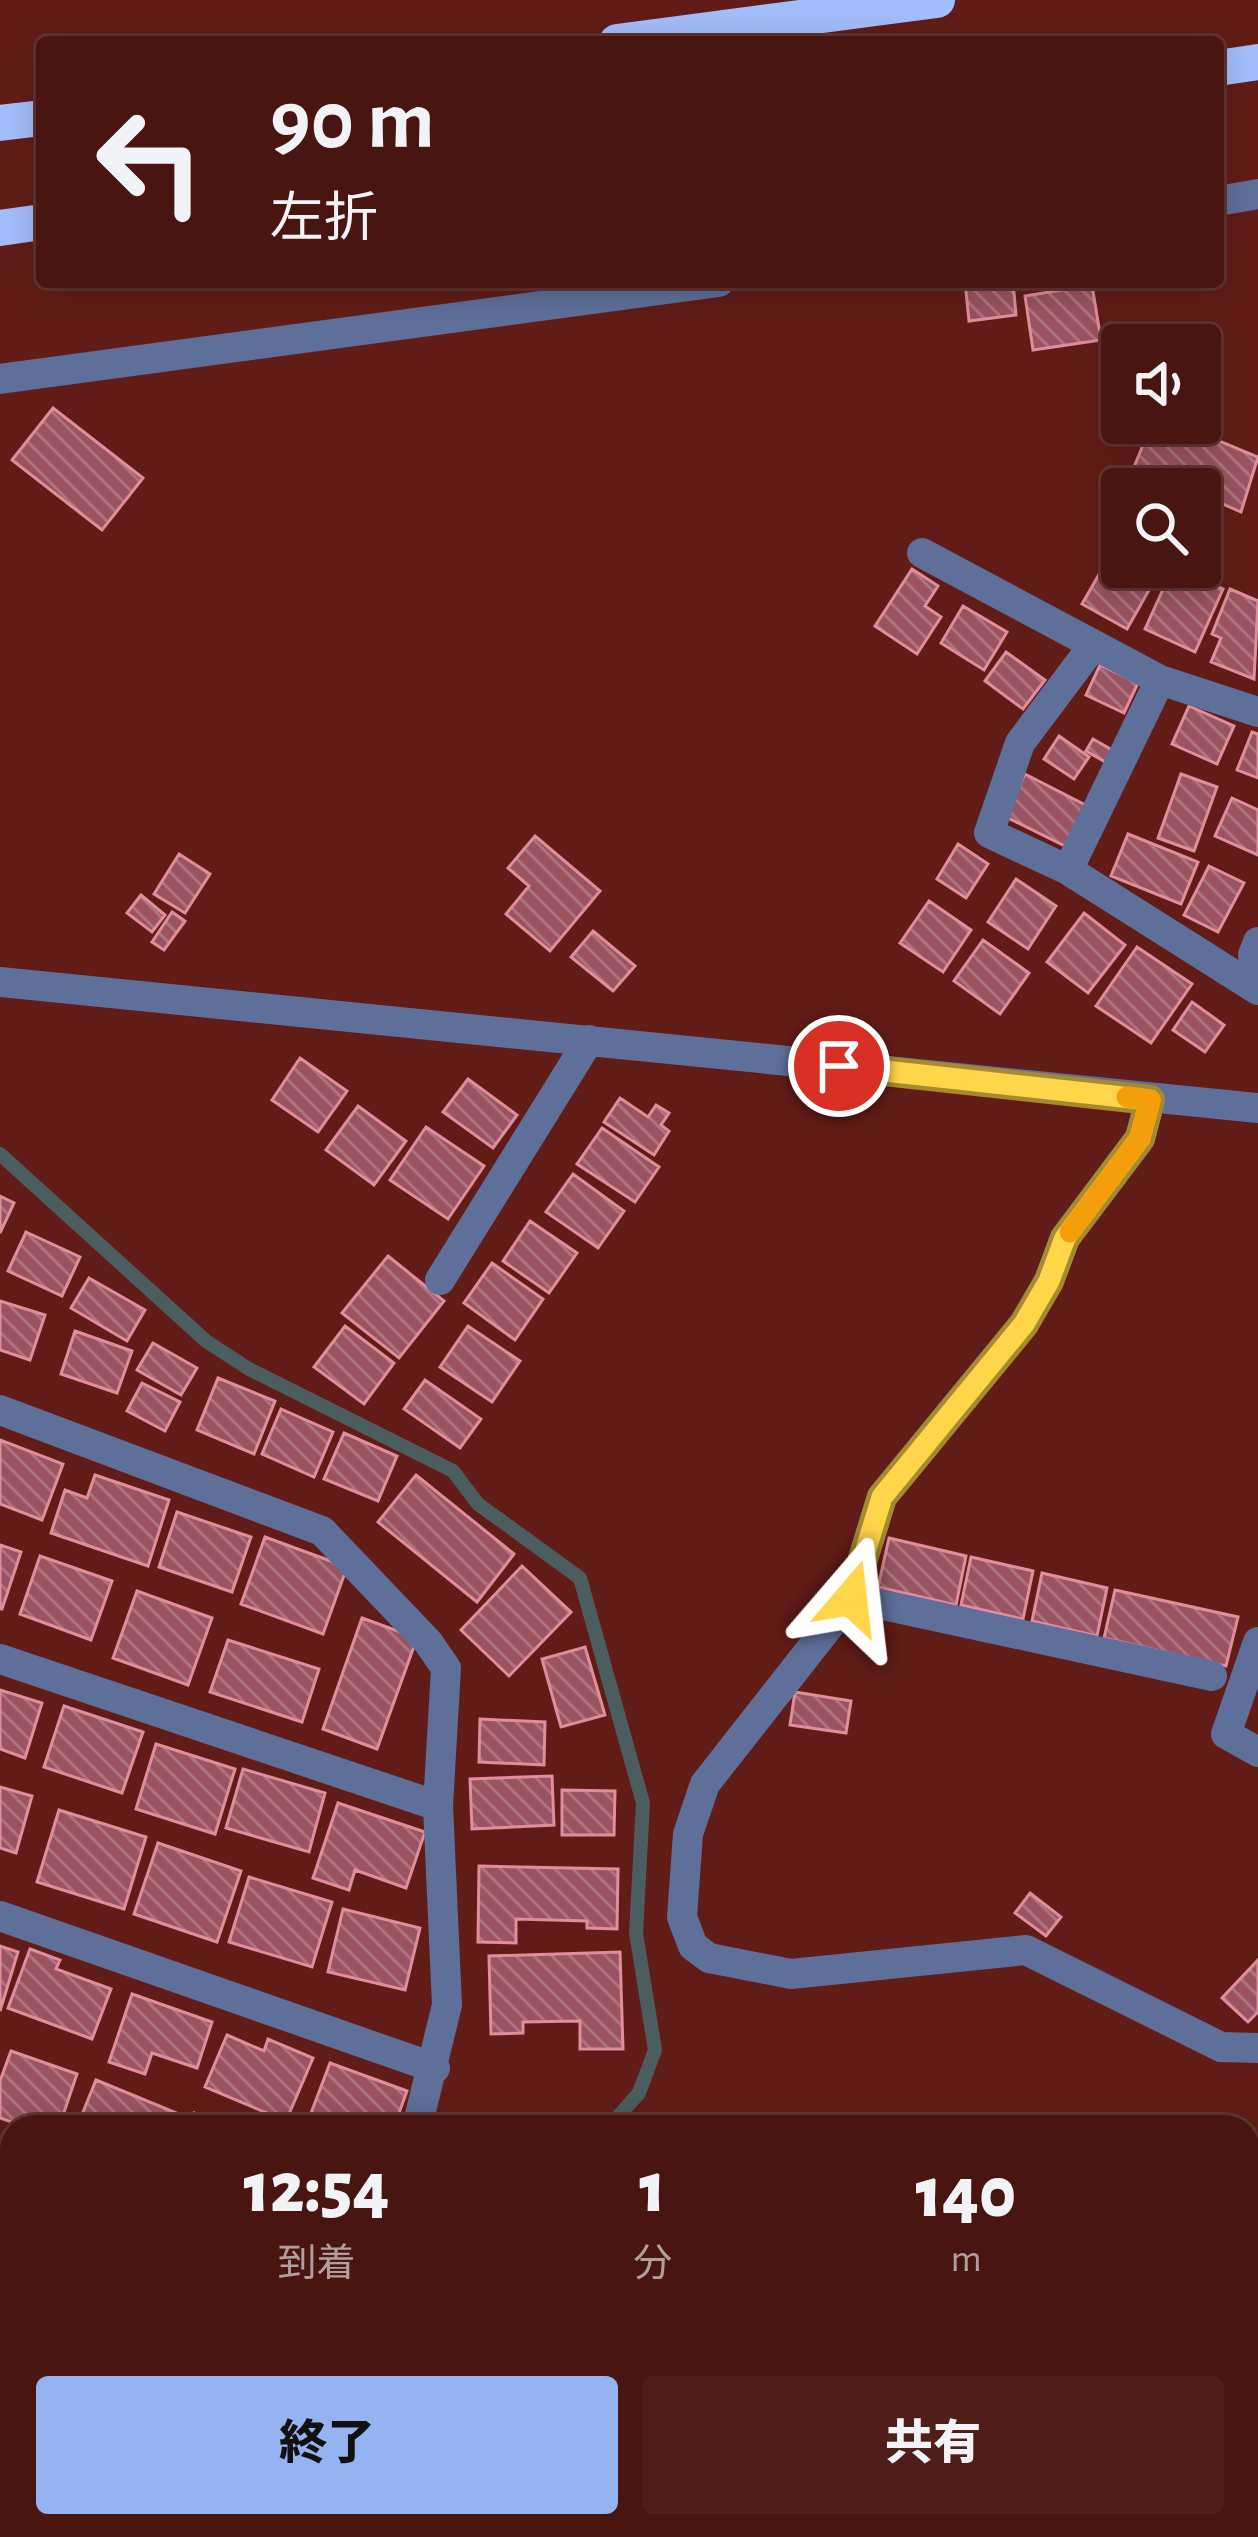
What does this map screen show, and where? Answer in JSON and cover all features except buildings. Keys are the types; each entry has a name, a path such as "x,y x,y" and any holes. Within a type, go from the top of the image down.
{"highway":[{"path":"663,36 937,0"},
{"path":"1224,67 1258,62"},
{"path":"0,123 36,119"},
{"path":"0,228 36,223"}],"street":[{"path":"1224,200 1258,194"},
{"path":"0,379 675,288"},
{"path":"922,554 1160,680 1258,712"},
{"path":"1091,647 1020,743 989,833 1067,870 1258,989"},
{"path":"1067,870 1160,680"},
{"path":"1258,942 1253,955 1258,975"},
{"path":"0,982 1258,1108"},
{"path":"440,1280 589,1040"},
{"path":"1150,1100 1140,1138 1065,1238 1049,1281 1024,1324 882,1497 851,1598 699,1795 688,1834 682,1917 693,1946 709,1958 791,1974 1026,1950 1221,2047 1258,2048"},
{"path":"0,1410 322,1531 428,1642 446,1668 437,1807 446,2005 421,2115"},
{"path":"851,1598 1212,1676"},
{"path":"1258,1642 1226,1734 1258,1752"},
{"path":"0,1659 437,1807"},
{"path":"0,1916 435,2068"}],"waterway":[{"path":"0,1154 206,1341 249,1369 453,1471 478,1504 580,1578 643,1803 636,1933 655,2050 639,2093 620,2115"}],"slow traffic":[{"path":"1070,1232 1140,1138 1150,1100 1127,1097"}],"route":[{"path":"839,1066 1150,1100 1140,1138 1065,1238 1049,1281 1024,1324 882,1497 851,1598"}]}
